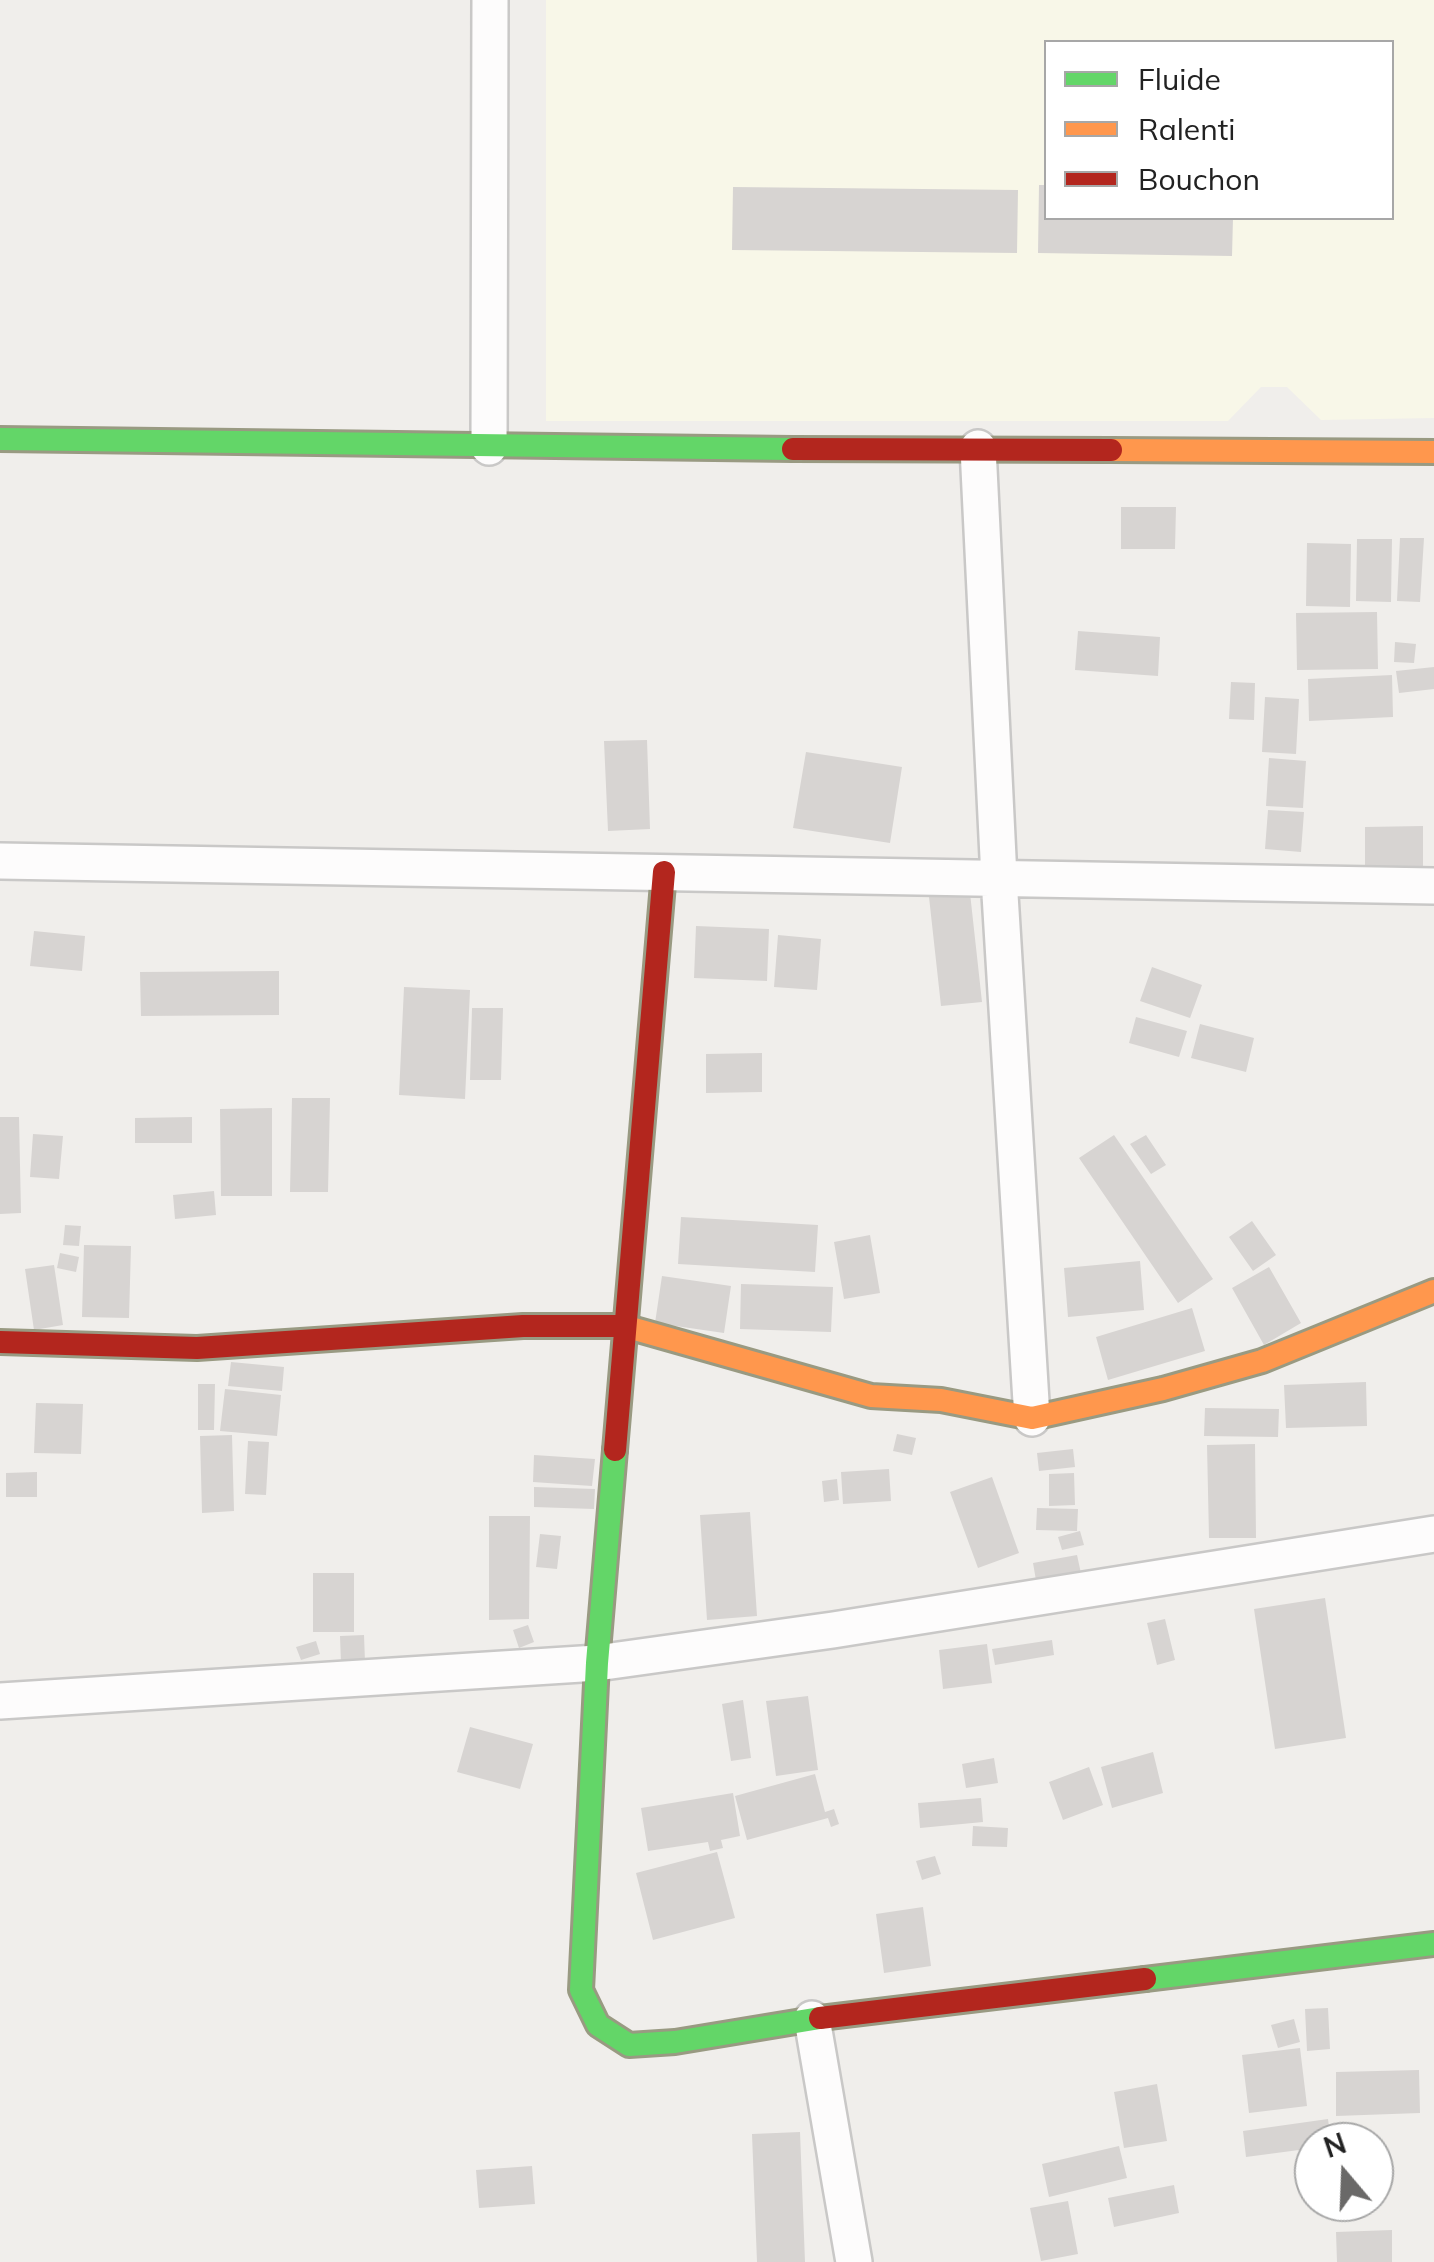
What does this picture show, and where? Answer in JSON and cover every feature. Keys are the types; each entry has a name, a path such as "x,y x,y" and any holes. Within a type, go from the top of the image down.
{"street":[{"path":"489,447 490,0"},
{"path":"0,440 1434,452"},
{"path":"978,448 1032,1418"},
{"path":"0,861 1434,886"},
{"path":"664,872 597,1663 580,1990 598,2025 629,2045 675,2042 812,2020 1434,1944"},
{"path":"0,1342 196,1348 522,1326 624,1326 870,1396 941,1400 1032,1418 1163,1389 1262,1361 1434,1291"},
{"path":"0,1701 597,1663 834,1630 1434,1534"},
{"path":"812,2020 854,2262"}],"shaded area":[{"path":"546,0 1434,0 1434,418 1321,420 1287,387 1261,387 1228,421 546,421"}],"building":[{"path":"1039,185 1044,185 1044,220 1233,220 1232,256 1038,253"},
{"path":"733,187 1018,190 1017,253 732,250"},
{"path":"1121,507 1176,507 1175,549 1121,549"},
{"path":"1400,538 1424,538 1420,602 1397,601"},
{"path":"1357,539 1392,539 1391,602 1356,601"},
{"path":"1307,543 1351,544 1350,607 1306,606"},
{"path":"1377,612 1378,669 1297,670 1296,613"},
{"path":"1078,631 1160,637 1158,676 1075,670"},
{"path":"1395,642 1416,644 1414,663 1394,662"},
{"path":"1434,667 1434,689 1399,693 1396,671"},
{"path":"1392,675 1393,717 1309,721 1308,679"},
{"path":"1231,682 1255,683 1254,720 1229,719"},
{"path":"1265,697 1299,699 1296,754 1262,752"},
{"path":"647,740 650,829 608,831 604,741"},
{"path":"806,752 902,767 890,843 793,828"},
{"path":"1269,758 1306,761 1303,808 1266,806"},
{"path":"1268,810 1304,812 1301,852 1265,849"},
{"path":"1423,826 1423,866 1365,867 1365,827"},
{"path":"970,893 982,1002 941,1006 929,897"},
{"path":"696,926 769,929 767,981 694,978"},
{"path":"34,931 85,936 82,971 30,966"},
{"path":"778,935 821,939 817,990 774,987"},
{"path":"1152,967 1202,985 1190,1018 1140,1001"},
{"path":"279,971 279,1015 141,1016 140,972"},
{"path":"404,987 470,990 465,1099 399,1095"},
{"path":"472,1008 503,1008 501,1080 470,1080"},
{"path":"1136,1017 1187,1031 1179,1057 1129,1043"},
{"path":"1200,1024 1254,1038 1246,1072 1191,1058"},
{"path":"762,1053 762,1092 706,1093 706,1054"},
{"path":"292,1098 330,1098 328,1192 290,1192"},
{"path":"272,1108 272,1196 221,1196 220,1109"},
{"path":"0,1117 19,1117 21,1213 0,1214"},
{"path":"192,1117 192,1143 135,1143 135,1118"},
{"path":"33,1134 63,1136 59,1179 30,1177"},
{"path":"1114,1135 1213,1279 1178,1303 1079,1158"},
{"path":"1146,1135 1166,1165 1151,1174 1130,1144"},
{"path":"214,1191 216,1215 175,1219 173,1195"},
{"path":"681,1217 818,1225 815,1272 678,1264"},
{"path":"1252,1221 1276,1255 1253,1271 1229,1237"},
{"path":"65,1225 81,1226 79,1246 63,1245"},
{"path":"870,1235 880,1293 844,1299 834,1242"},
{"path":"84,1245 131,1246 129,1318 82,1317"},
{"path":"60,1253 79,1257 76,1272 57,1268"},
{"path":"1140,1261 1144,1310 1068,1317 1064,1268"},
{"path":"54,1265 63,1325 34,1330 25,1269"},
{"path":"1269,1267 1301,1323 1264,1345 1232,1288"},
{"path":"662,1276 731,1286 724,1333 655,1323"},
{"path":"741,1284 833,1287 831,1332 740,1329"},
{"path":"1192,1308 1205,1351 1108,1380 1096,1337"},
{"path":"231,1362 284,1367 282,1391 228,1386"},
{"path":"1366,1382 1367,1426 1286,1428 1284,1385"},
{"path":"198,1384 215,1384 214,1430 198,1430"},
{"path":"225,1389 281,1395 277,1436 220,1431"},
{"path":"36,1403 83,1404 81,1454 34,1453"},
{"path":"1205,1408 1279,1409 1278,1437 1204,1436"},
{"path":"897,1434 916,1438 912,1455 893,1451"},
{"path":"232,1435 234,1511 202,1513 200,1436"},
{"path":"248,1441 269,1442 266,1495 245,1494"},
{"path":"1255,1444 1256,1538 1209,1538 1207,1445"},
{"path":"1073,1449 1075,1467 1039,1471 1037,1453"},
{"path":"534,1455 595,1459 592,1486 533,1482"},
{"path":"889,1469 891,1501 843,1504 841,1472"},
{"path":"37,1472 37,1497 6,1497 6,1473"},
{"path":"1074,1473 1075,1505 1049,1506 1049,1474"},
{"path":"992,1477 1019,1553 978,1568 950,1492"},
{"path":"837,1479 839,1500 824,1502 822,1481"},
{"path":"534,1487 595,1489 594,1509 534,1507"},
{"path":"1037,1508 1078,1509 1077,1531 1036,1530"},
{"path":"750,1512 757,1616 707,1620 700,1515"},
{"path":"489,1516 530,1516 529,1619 489,1620"},
{"path":"1080,1531 1084,1545 1062,1550 1058,1537"},
{"path":"540,1534 561,1536 557,1569 536,1567"},
{"path":"1077,1555 1082,1578 1037,1586 1033,1563"},
{"path":"313,1573 354,1573 354,1632 313,1632"},
{"path":"1325,1598 1346,1738 1275,1749 1254,1609"},
{"path":"1165,1619 1175,1660 1157,1665 1147,1623"},
{"path":"528,1625 534,1642 519,1648 513,1630"},
{"path":"364,1635 365,1662 341,1663 340,1636"},
{"path":"1052,1640 1054,1655 995,1665 992,1649"},
{"path":"316,1641 320,1654 301,1660 296,1647"},
{"path":"987,1644 992,1683 943,1689 939,1650"},
{"path":"808,1696 818,1770 776,1776 766,1701"},
{"path":"743,1700 751,1758 731,1761 722,1704"},
{"path":"470,1727 533,1744 520,1789 457,1772"},
{"path":"1153,1752 1163,1793 1112,1808 1101,1767"},
{"path":"994,1758 998,1783 966,1788 962,1764"},
{"path":"1089,1767 1103,1805 1063,1820 1049,1782"},
{"path":"815,1774 825,1812 834,1809 839,1824 831,1827 828,1818 747,1840 735,1796"},
{"path":"733,1793 740,1836 721,1840 723,1848 710,1851 708,1842 648,1851 641,1808"},
{"path":"981,1798 983,1822 920,1828 918,1803"},
{"path":"973,1826 1008,1828 1007,1847 972,1846"},
{"path":"717,1852 735,1918 653,1940 636,1873"},
{"path":"935,1856 941,1874 922,1880 916,1861"},
{"path":"923,1907 931,1966 884,1973 876,1914"},
{"path":"1328,2008 1330,2049 1307,2051 1305,2009"},
{"path":"1294,2019 1300,2042 1278,2048 1271,2025"},
{"path":"1300,2048 1307,2106 1249,2113 1242,2055"},
{"path":"1419,2070 1420,2113 1336,2116 1336,2072"},
{"path":"1157,2084 1167,2141 1124,2148 1114,2092"},
{"path":"1294,2124 1294,2151 1246,2157 1243,2131"},
{"path":"800,2132 805,2262 757,2262 752,2134"},
{"path":"1119,2146 1127,2178 1049,2197 1042,2164"},
{"path":"532,2166 535,2204 479,2208 476,2170"},
{"path":"1174,2185 1179,2213 1114,2227 1108,2198"},
{"path":"1068,2201 1078,2254 1041,2261 1030,2208"},
{"path":"1392,2230 1392,2262 1337,2262 1336,2232"}],"traffic: fast":[{"path":"0,439 793,449"},
{"path":"615,1450 597,1663 581,1990 598,2025 629,2045 675,2042 820,2018"},
{"path":"1145,1979 1434,1944"}],"traffic: slow":[{"path":"1111,450 1434,452"},
{"path":"624,1326 871,1396 941,1400 1032,1418 1163,1389 1262,1361 1434,1291"}],"traffic: jam":[{"path":"793,449 1111,450"},
{"path":"615,1450 664,872"},
{"path":"0,1342 197,1348 523,1326 624,1326"},
{"path":"820,2018 1145,1979"}]}
